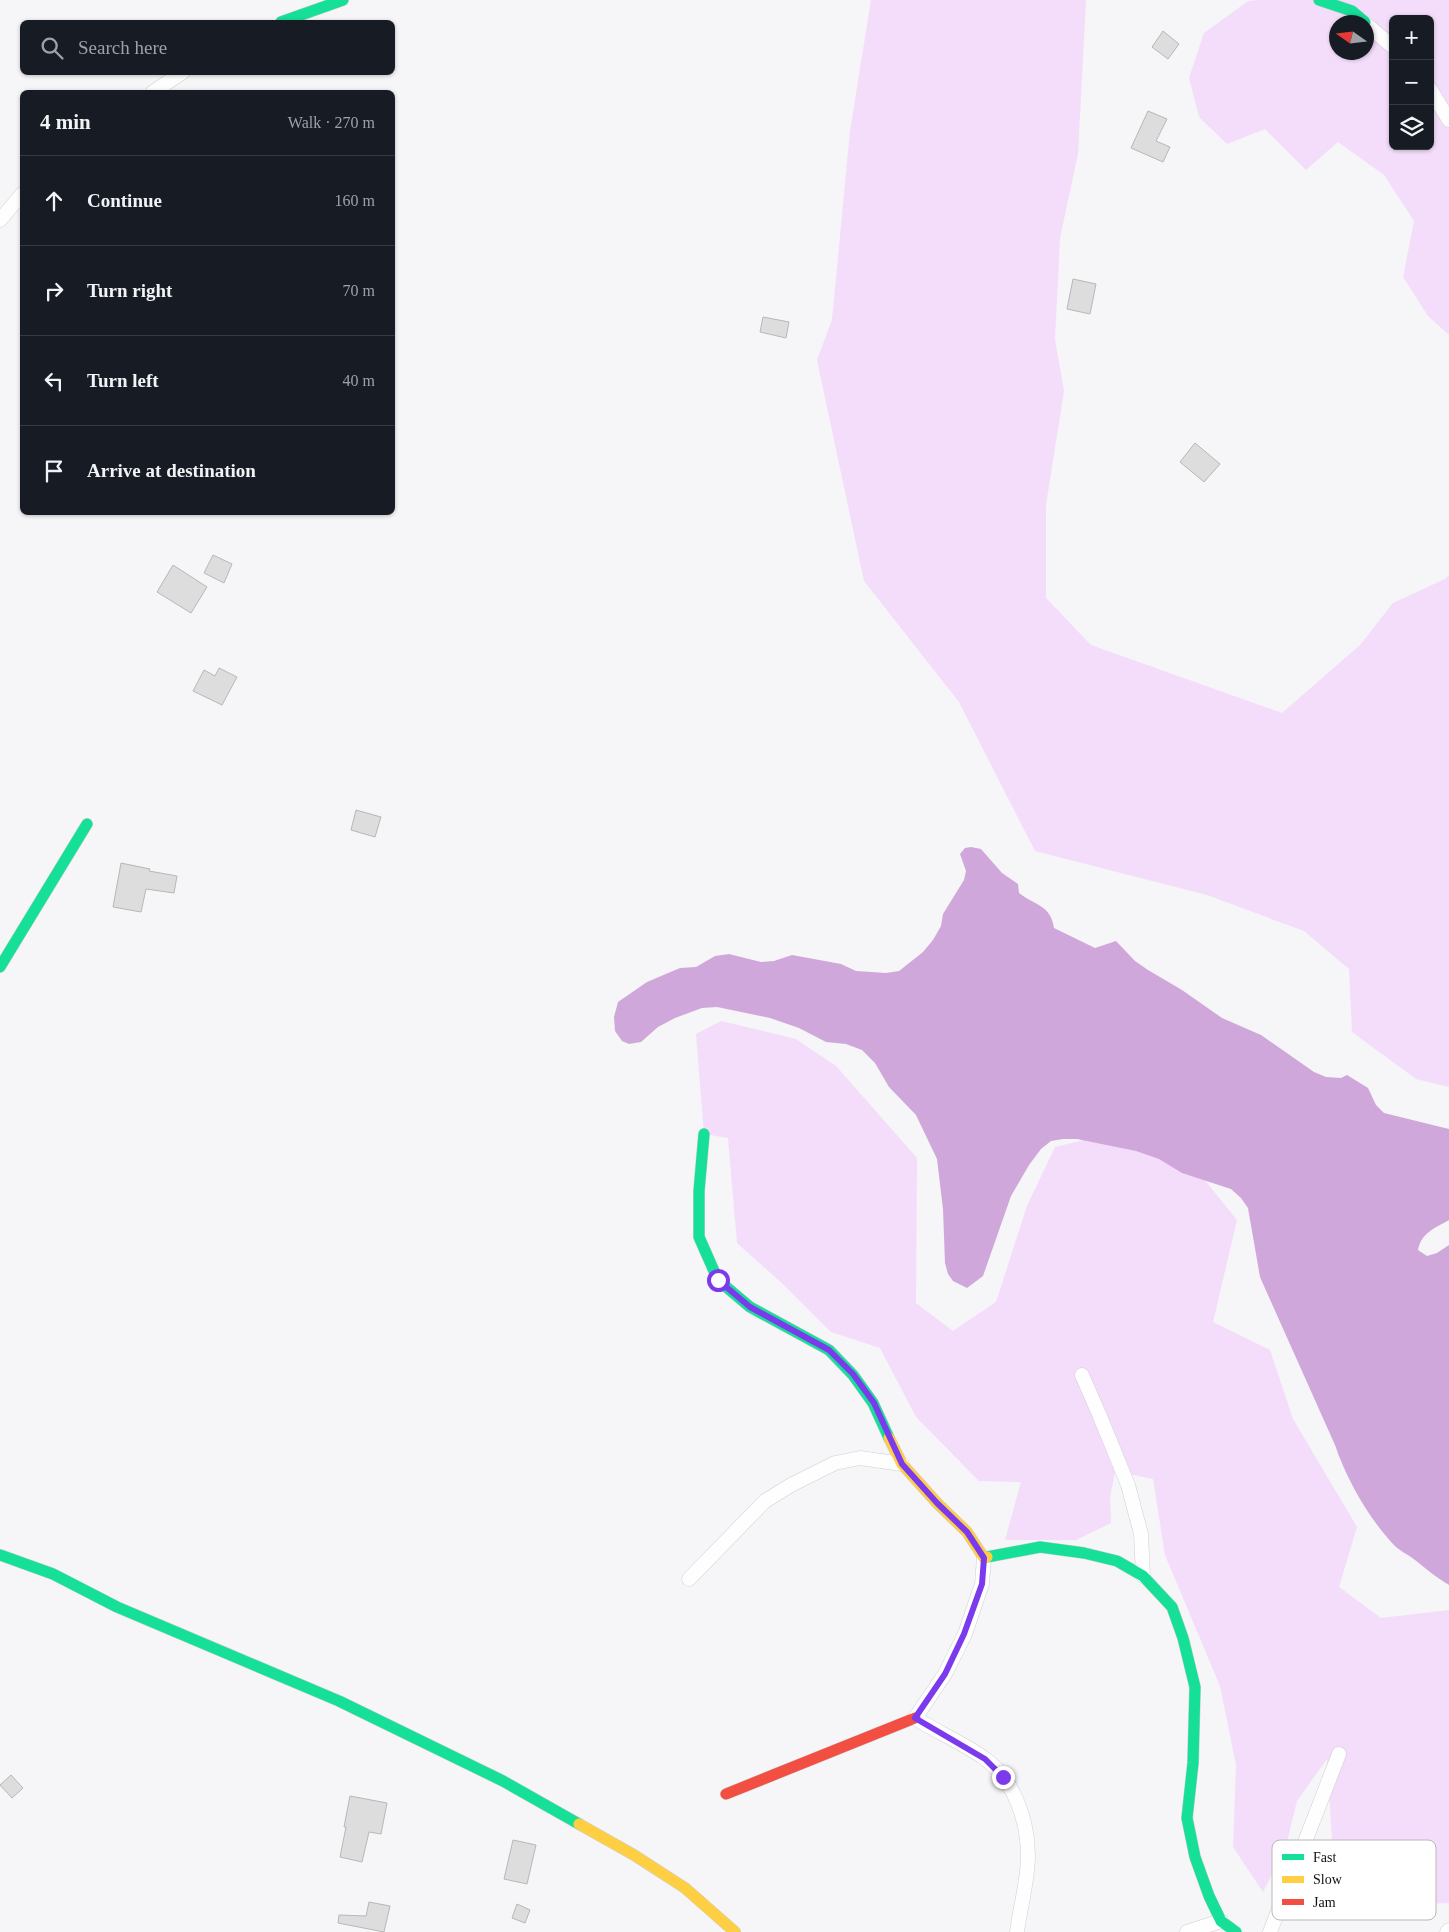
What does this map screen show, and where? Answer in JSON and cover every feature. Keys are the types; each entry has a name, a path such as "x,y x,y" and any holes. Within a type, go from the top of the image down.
{"street":[{"path":"287,20 343,0"},
{"path":"1319,0 1352,11 1357,15"},
{"path":"1374,30 1389,43"},
{"path":"156,90 178,75"},
{"path":"1434,96 1449,120"},
{"path":"0,220 20,196"},
{"path":"0,967 87,824"},
{"path":"704,1134 699,1190 700,1237 718,1280 750,1307 829,1350 853,1374 874,1403 902,1464 937,1503 967,1532 984,1558 982,1584 964,1634 945,1674 915,1718 726,1794"},
{"path":"1082,1375 1100,1414 1128,1485 1141,1534 1143,1576"},
{"path":"689,1579 765,1501 835,1462 860,1458 902,1464"},
{"path":"984,1558 1040,1547 1084,1553 1117,1561 1143,1576 1172,1607 1184,1638 1195,1687 1193,1763 1187,1818 1195,1857 1209,1896 1221,1921 1236,1932"},
{"path":"0,1555 52,1574 117,1607 339,1700 503,1781 634,1855 685,1888 735,1932"},
{"path":"915,1718 985,1759 1003,1777 1017,1800 1024,1826 1028,1856 1017,1932"},
{"path":"1306,1840 1339,1754"},
{"path":"1270,1932 1275,1920"},
{"path":"1187,1932 1221,1921"}],"shaded area":[{"path":"871,0 1086,0 1078,154 1060,238 1055,339 1064,391 1046,505 1046,598 1091,645 1282,713 1360,645 1393,603 1445,579 1449,575 1449,1087 1416,1079 1352,1032 1349,969 1304,931 1207,895 1035,851 959,702 864,581 817,360 832,320 850,131"},
{"path":"1449,0 1449,335 1428,316 1403,277 1414,221 1384,175 1338,142 1306,170 1265,129 1227,144 1199,117 1189,78 1204,33 1248,1"},
{"path":"965,848 981,849 1002,873 1018,884 1019,893 1046,910 1054,928 1095,948 1116,941 1135,961 1148,970 1182,990 1222,1018 1261,1035 1314,1072 1326,1077 1341,1078 1347,1075 1368,1088 1376,1105 1384,1113 1449,1129 1449,1220 1425,1235 1418,1250 1427,1256 1437,1253 1449,1245 1449,1585 1395,1546 1375,1522 1359,1498 1260,1277 1248,1208 1231,1189 1182,1173 1159,1159 1136,1151 1077,1139 1051,1141 1041,1149 1029,1165 1011,1196 983,1276 967,1288 953,1281 948,1274 945,1263 943,1209 937,1159 916,1115 889,1087 875,1063 862,1050 846,1044 826,1042 799,1028 770,1018 717,1007 702,1008 675,1018 658,1027 641,1042 629,1044 622,1041 615,1031 614,1017 618,1002 647,982 680,968 696,967 715,956 729,954 761,962 774,961 792,955 841,964 856,971 886,973 899,971 923,952 933,940 941,926 943,914 964,880 966,871 960,854"},
{"path":"721,1021 796,1039 836,1066 917,1158 916,1303 953,1331 996,1302 1027,1206 1055,1147 1121,1131 1191,1163 1237,1220 1213,1322 1270,1350 1293,1419 1357,1527 1339,1587 1381,1618 1449,1610 1449,1903 1436,1904 1436,1840 1332,1840 1327,1759 1297,1801 1287,1840 1272,1840 1272,1874 1263,1892 1233,1847 1236,1765 1220,1686 1165,1555 1153,1479 1115,1471 1110,1498 1111,1523 1076,1540 1005,1540 1021,1482 979,1481 916,1417 880,1348 831,1332 784,1285 737,1243 728,1138 704,1134 696,1034"}],"building":[{"path":"1163,31 1179,44 1168,59 1152,47"},
{"path":"1148,111 1167,119 1156,141 1170,147 1163,162 1131,148"},
{"path":"1073,279 1096,284 1090,314 1067,309"},
{"path":"763,317 789,322 786,338 760,332"},
{"path":"1195,443 1220,464 1204,482 1180,462"},
{"path":"213,555 232,564 224,583 204,573"},
{"path":"173,565 207,587 191,613 157,592"},
{"path":"219,668 237,677 222,705 193,691 204,670 215,676"},
{"path":"356,810 381,817 375,837 351,830"},
{"path":"121,863 177,876 174,893 146,889 141,912 113,907"},
{"path":"11,1775 23,1788 12,1798 0,1785"},
{"path":"350,1796 387,1803 381,1834 369,1832 362,1862 340,1857"},
{"path":"513,1840 536,1845 527,1884 504,1879"},
{"path":"369,1902 390,1906 384,1932 338,1923 339,1915 366,1916"},
{"path":"517,1904 530,1910 525,1923 512,1918"}],"traffic: fast":[{"path":"287,20 343,0"},
{"path":"1319,0 1352,11 1357,15"},
{"path":"0,967 87,824"},
{"path":"704,1134 699,1191 699,1237 718,1280 750,1307 829,1350 853,1375 873,1403 889,1438"},
{"path":"987,1557 1040,1547 1084,1553 1117,1561 1143,1576 1172,1607 1183,1638 1195,1687 1193,1763 1187,1818 1195,1857 1209,1896 1221,1921 1236,1932"},
{"path":"0,1555 53,1574 117,1607 339,1701 503,1781 579,1824"}],"traffic: slow":[{"path":"889,1438 902,1464 937,1503 967,1532 984,1558 987,1557"},
{"path":"579,1824 634,1855 685,1888 735,1932"}],"traffic: jam":[{"path":"726,1794 915,1718"}],"route":[{"path":"718,1280 750,1307 829,1350 853,1374 874,1403 902,1464 937,1503 967,1532 984,1558 982,1584 964,1634 945,1674 915,1718 985,1759 1003,1777"}]}
